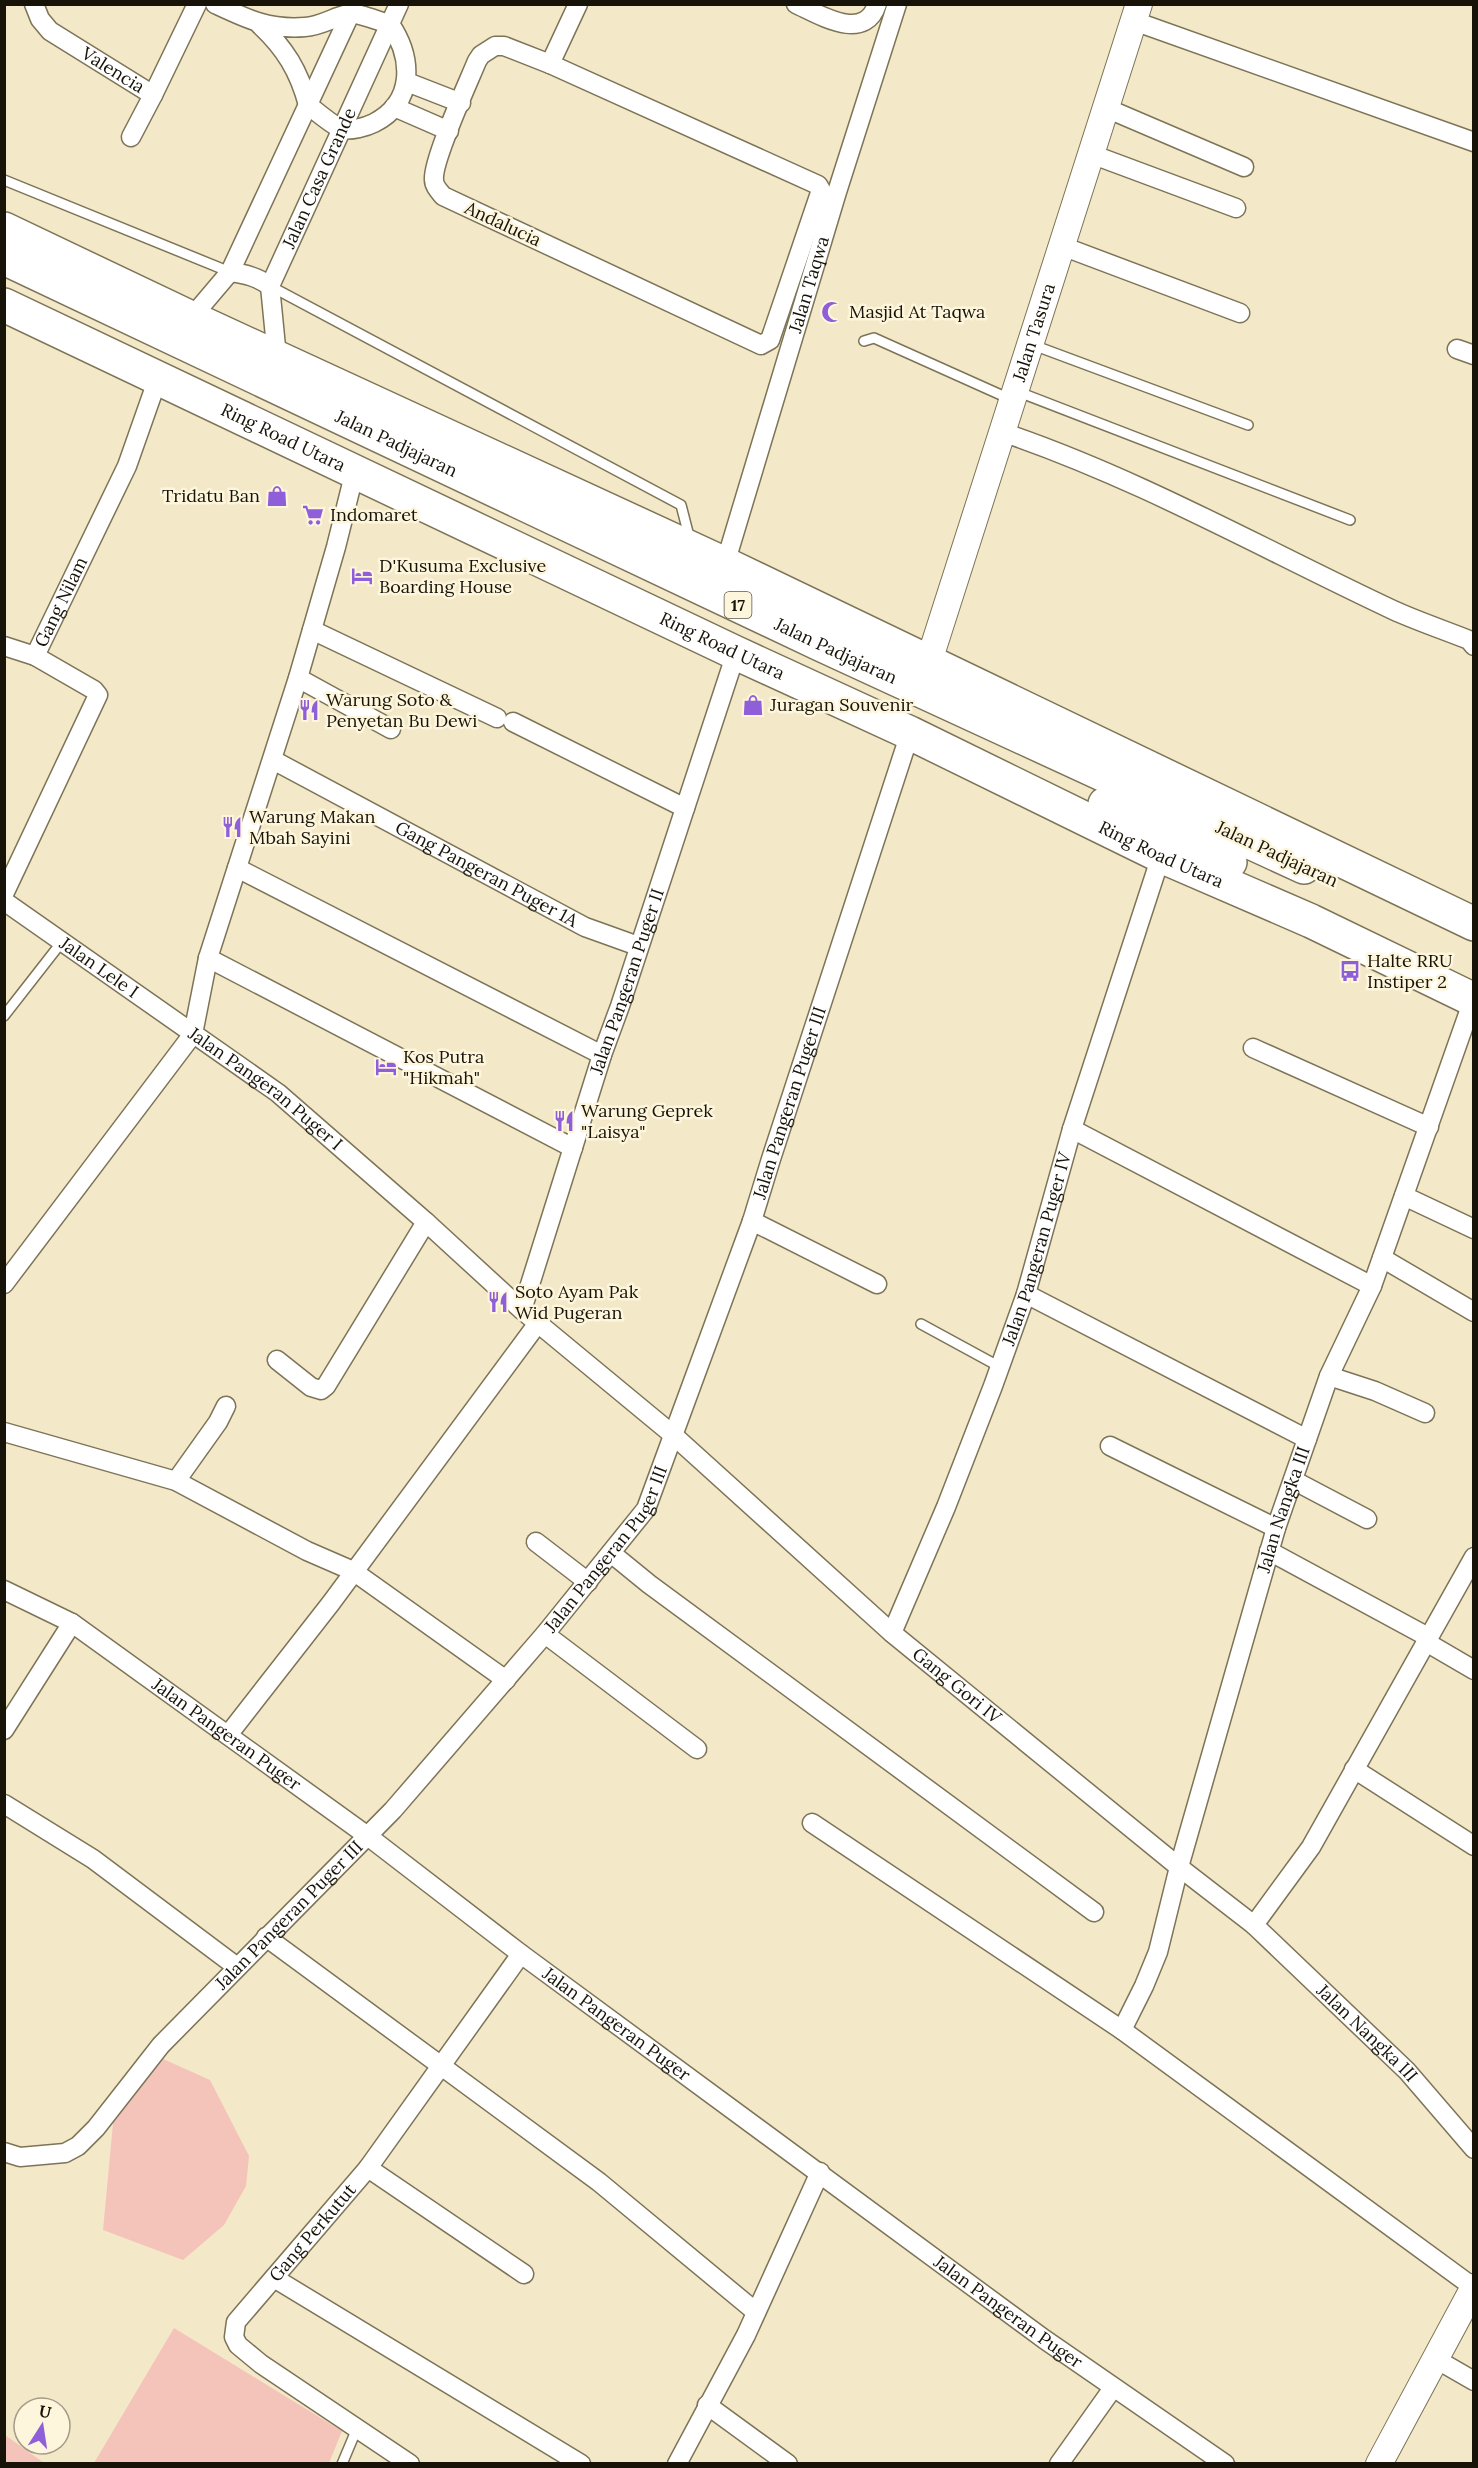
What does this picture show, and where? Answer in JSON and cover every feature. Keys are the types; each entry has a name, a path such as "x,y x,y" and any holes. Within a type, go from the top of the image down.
{"highway":[{"path":"4,228 95,286 191,318 691,548 725,564 826,629 929,661 1473,924"},
{"name":"Jalan Padjajaran","path":"4,258 95,286 826,629 1473,945"},
{"name":"Jalan Padjajaran","path":"11,301 1316,913 1473,976"},
{"name":"Ring Road Utara","path":"11,301 158,378 736,653 910,733 1161,856 1316,913 1473,1000"}],"street":[{"name":"Valencia","path":"34,4 40,19 50,31 153,95 197,4"},
{"path":"215,4 259,24 277,40 292,60 302,82 308,105 342,129 357,129 384,118 394,107 407,82 404,51 390,24 353,9"},
{"name":"Jalan Casa Grande","path":"270,286 399,4"},
{"path":"550,64 578,4"},
{"path":"796,4 837,23 846,24 867,20 874,15 877,4"},
{"name":"Jalan Taqwa","path":"725,564 837,192 897,4"},
{"path":"259,24 306,27 329,22 353,9"},
{"path":"191,318 230,272 353,9"},
{"path":"1137,13 1473,142"},
{"name":"Jalan Tasura","path":"929,661 1137,13"},
{"name":"Andalucia","path":"495,46 504,46 550,64 818,184 821,190 770,340 761,345 443,196 435,186 434,179 449,131 481,55 495,46"},
{"path":"407,82 461,103"},
{"path":"131,137 153,95"},
{"path":"394,107 449,131"},
{"path":"1106,108 1244,167"},
{"path":"1091,154 1236,208"},
{"path":"1062,246 1240,313"},
{"path":"230,272 247,274 270,286 277,357"},
{"name":"Gang Nilam","path":"4,894 98,695 94,690 35,656 127,466 158,378"},
{"path":"1002,432 1052,449 1172,502 1394,611 1469,640 1473,646"},
{"name":"Jalan Pangeran Puger I","path":"355,471 298,678 208,958 193,1034 278,1093 426,1222 522,1310 672,1434"},
{"path":"312,630 505,720 685,808"},
{"path":"4,646 35,656"},
{"name":"Jalan Pangeran Puger II","path":"522,1310 602,1055 736,653"},
{"path":"298,678 391,729"},
{"name":"Jalan Pangeran Puger III","path":"4,2152 20,2157 65,2153 78,2146 96,2128 161,2045 266,1937 369,1837 545,1634 646,1509 752,1221 774,1147 910,733"},
{"name":"Gang Pangeran Puger 1A","path":"273,759 585,927 638,946"},
{"name":"Jalan Pangeran Puger IV","path":"892,1633 946,1507 1026,1294 1072,1129 1161,856"},
{"path":"237,868 602,1055"},
{"name":"Jalan Lele I","path":"4,901 193,1034"},
{"path":"208,958 573,1148"},
{"name":"Jalan Nangka III","path":"1122,2030 1158,1952 1179,1867 1276,1528 1329,1376 1372,1286 1473,1000"},
{"path":"4,1284 193,1034"},
{"path":"1253,1048 1429,1127"},
{"path":"1072,1129 1372,1286"},
{"path":"1404,1196 1473,1229"},
{"path":"752,1221 877,1284"},
{"path":"277,1360 311,1387 321,1390 326,1386 426,1222"},
{"path":"1382,1258 1473,1312"},
{"path":"1026,1294 1307,1439"},
{"path":"228,1736 331,1604 353,1571 538,1323"},
{"path":"1329,1376 1375,1391 1425,1413"},
{"path":"176,1481 218,1422 226,1406"},
{"path":"4,1432 176,1481 297,1546 353,1571 506,1680"},
{"name":"Gang Gori IV","path":"672,1434 892,1633 1179,1867 1254,1925"},
{"path":"1110,1446 1276,1528"},
{"path":"1293,1480 1367,1519"},
{"path":"536,1542 588,1582"},
{"path":"1269,1551 1427,1640 1473,1670"},
{"path":"611,1553 659,1591 1094,1912"},
{"path":"1254,1925 1311,1847 1473,1557"},
{"name":"Jalan Pangeran Puger","path":"4,1590 72,1623 369,1837 521,1954 1113,2388 1225,2463"},
{"path":"4,1730 72,1623"},
{"path":"545,1634 697,1749"},
{"path":"1354,1769 1473,1846"},
{"path":"4,1804 93,1859 237,1967"},
{"path":"812,1823 1122,2030 1473,2287 1379,2463"},
{"name":"Jalan Nangka III","path":"1254,1925 1407,2071 1473,2149"},
{"path":"266,1937 600,2182 756,2312"},
{"name":"Gang Perkutut","path":"521,1954 368,2168 274,2278 581,2463"},
{"path":"368,2168 524,2274"},
{"path":"677,2463 707,2404 747,2335 820,2172"},
{"path":"274,2278 236,2322 234,2337 238,2345 261,2364 358,2426 410,2463"},
{"path":"1434,2358 1473,2381"},
{"path":"1059,2463 1113,2388"},
{"path":"707,2404 788,2463"}],"lane":[{"path":"4,180 230,272"},
{"path":"270,286 681,505 685,514 691,548"},
{"path":"864,341 874,338 1014,395 1350,520"},
{"path":"1030,344 1248,425"},
{"path":"4,1016 61,943"},
{"path":"921,1324 1000,1367"},
{"path":"342,2463 358,2426"}],"shaded area":[{"path":"161,2058 210,2080 249,2156 246,2186 224,2225 183,2260 103,2230 114,2113"},
{"path":"174,2328 342,2431 329,2463 94,2463"},
{"path":"5,2435 12,2440 12,2456 34,2456 44,2463 5,2463"}],"place":[{"name":"Masjid At Taqwa","path":"832,312"},
{"name":"Tridatu Ban","path":"277,496"},
{"name":"Indomaret","path":"313,515"},
{"name":"D'Kusuma Exclusive Boarding House","path":"362,576"},
{"name":"Juragan Souvenir","path":"753,705"},
{"name":"Warung Soto & Penyetan Bu Dewi","path":"309,710"},
{"name":"Warung Makan Mbah Sayini","path":"232,827"},
{"name":"Halte RRU Instiper 2","path":"1350,971"},
{"name":"Kos Putra \"Hikmah\"","path":"386,1067"},
{"name":"Warung Geprek \"Laisya\"","path":"564,1121"},
{"name":"Soto Ayam Pak Wid Pugeran","path":"498,1302"}]}
